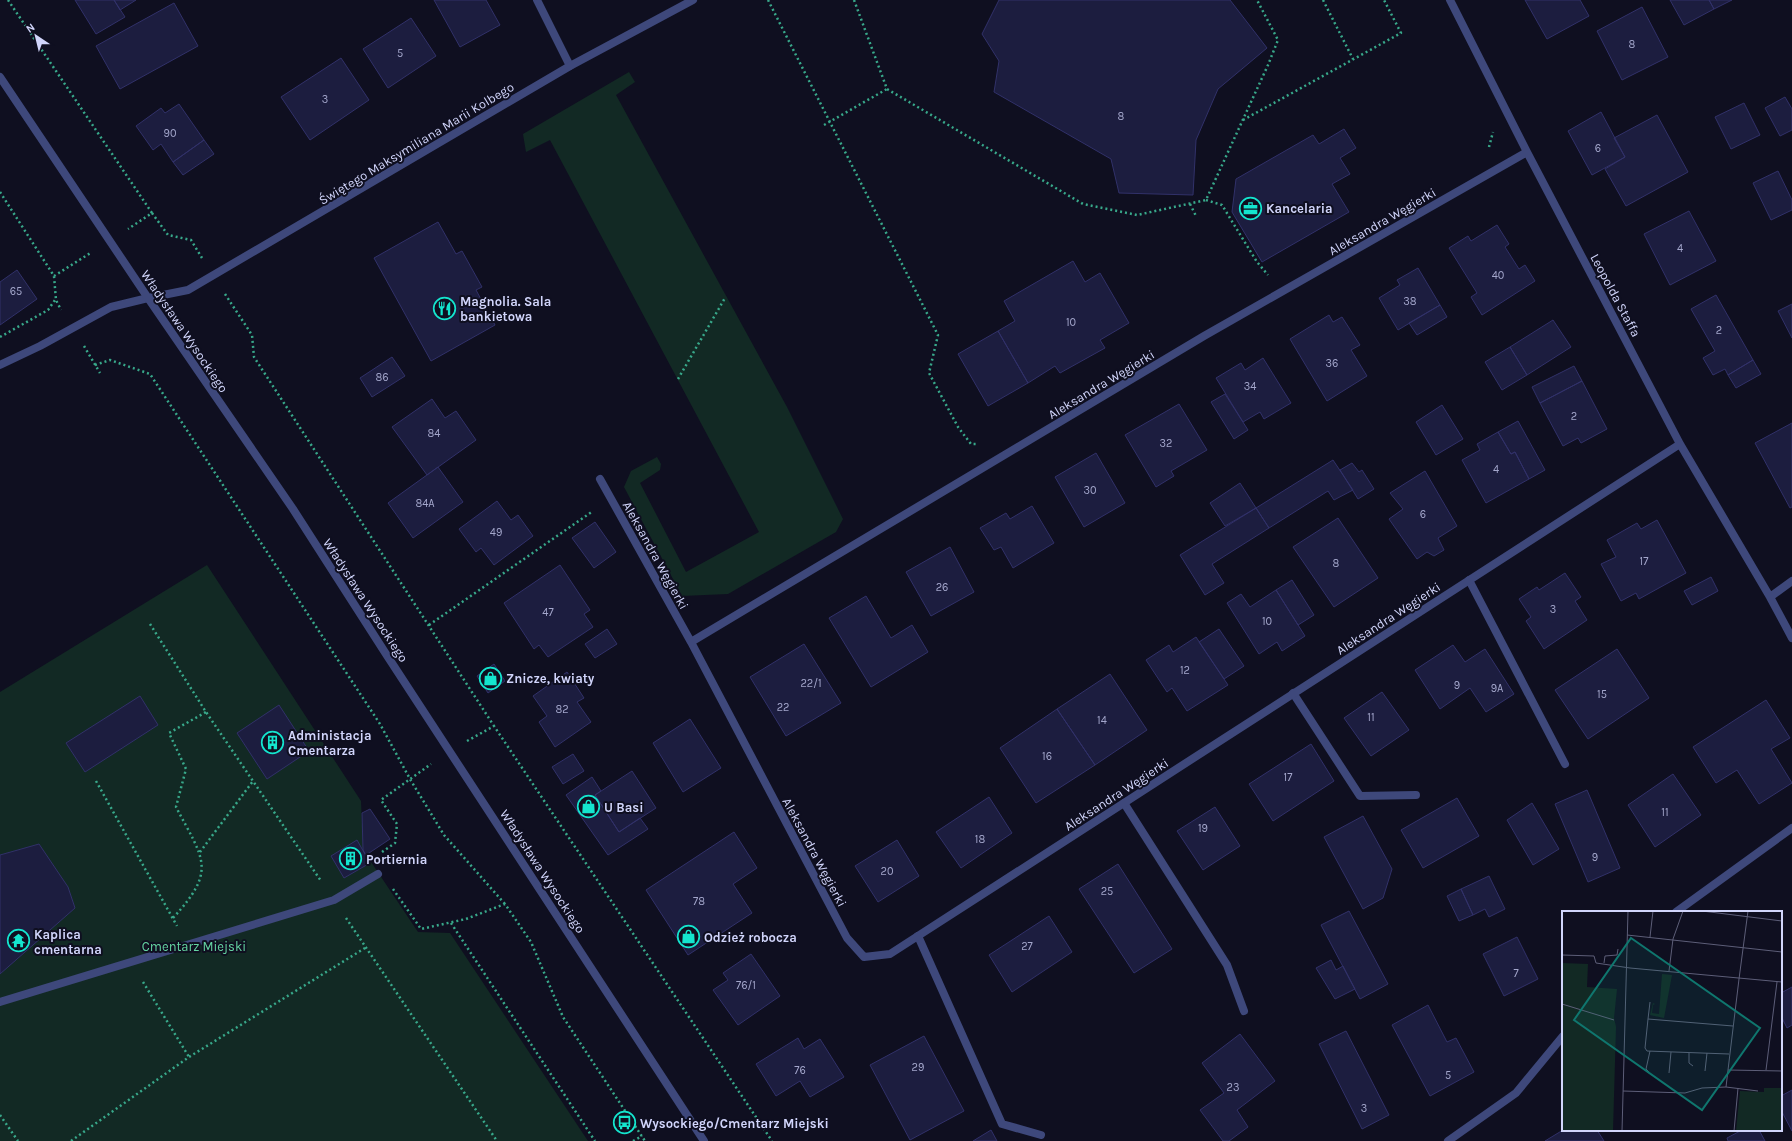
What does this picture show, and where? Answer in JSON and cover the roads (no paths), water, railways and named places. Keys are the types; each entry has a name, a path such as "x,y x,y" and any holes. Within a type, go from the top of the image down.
{"street":[{"path":"537,0 570,66"},
{"name":"Świętego Maksymiliana Marii Kolbego","path":"0,365 40,346 110,307 188,290 570,66 693,0"},
{"name":"Leopolda Staffa","path":"1450,0 1527,152 1680,444 1770,596 1792,638"},
{"name":"Władysława Wysockiego","path":"0,76 148,298 293,509 704,1141"},
{"name":"Aleksandra Węgierki","path":"691,642 1204,336 1527,152"},
{"name":"Aleksandra Węgierki","path":"600,479 691,642 847,938 864,957 890,954 1680,444"},
{"path":"1469,580 1565,764"},
{"path":"1770,596 1792,582"},
{"path":"1293,694 1360,796 1416,795"},
{"path":"1124,803 1227,965 1244,1011"},
{"path":"1677,911 1792,828"},
{"path":"0,1002 334,900 378,874"},
{"path":"918,936 1002,1124 1041,1135"},
{"path":"1448,1141 1516,1093 1562,1037"}],"place":[{"name":"Kancelaria","path":"1251,208"},
{"name":"Magnolia. Sala bankietowa","path":"444,308"},
{"name":"Znicze, kwiaty","path":"491,678"},
{"name":"Administacja Cmentarza","path":"273,742"},
{"name":"U Basi","path":"588,807"},
{"name":"Portiernia","path":"351,859"},
{"name":"Odzież robocza","path":"689,937"},
{"name":"Kaplica cmentarna","path":"19,941"},
{"name":"Wysockiego/Cmentarz Miejski","path":"625,1123"}],"park label":[{"name":"Cmentarz Miejski","path":"194,946"}]}
